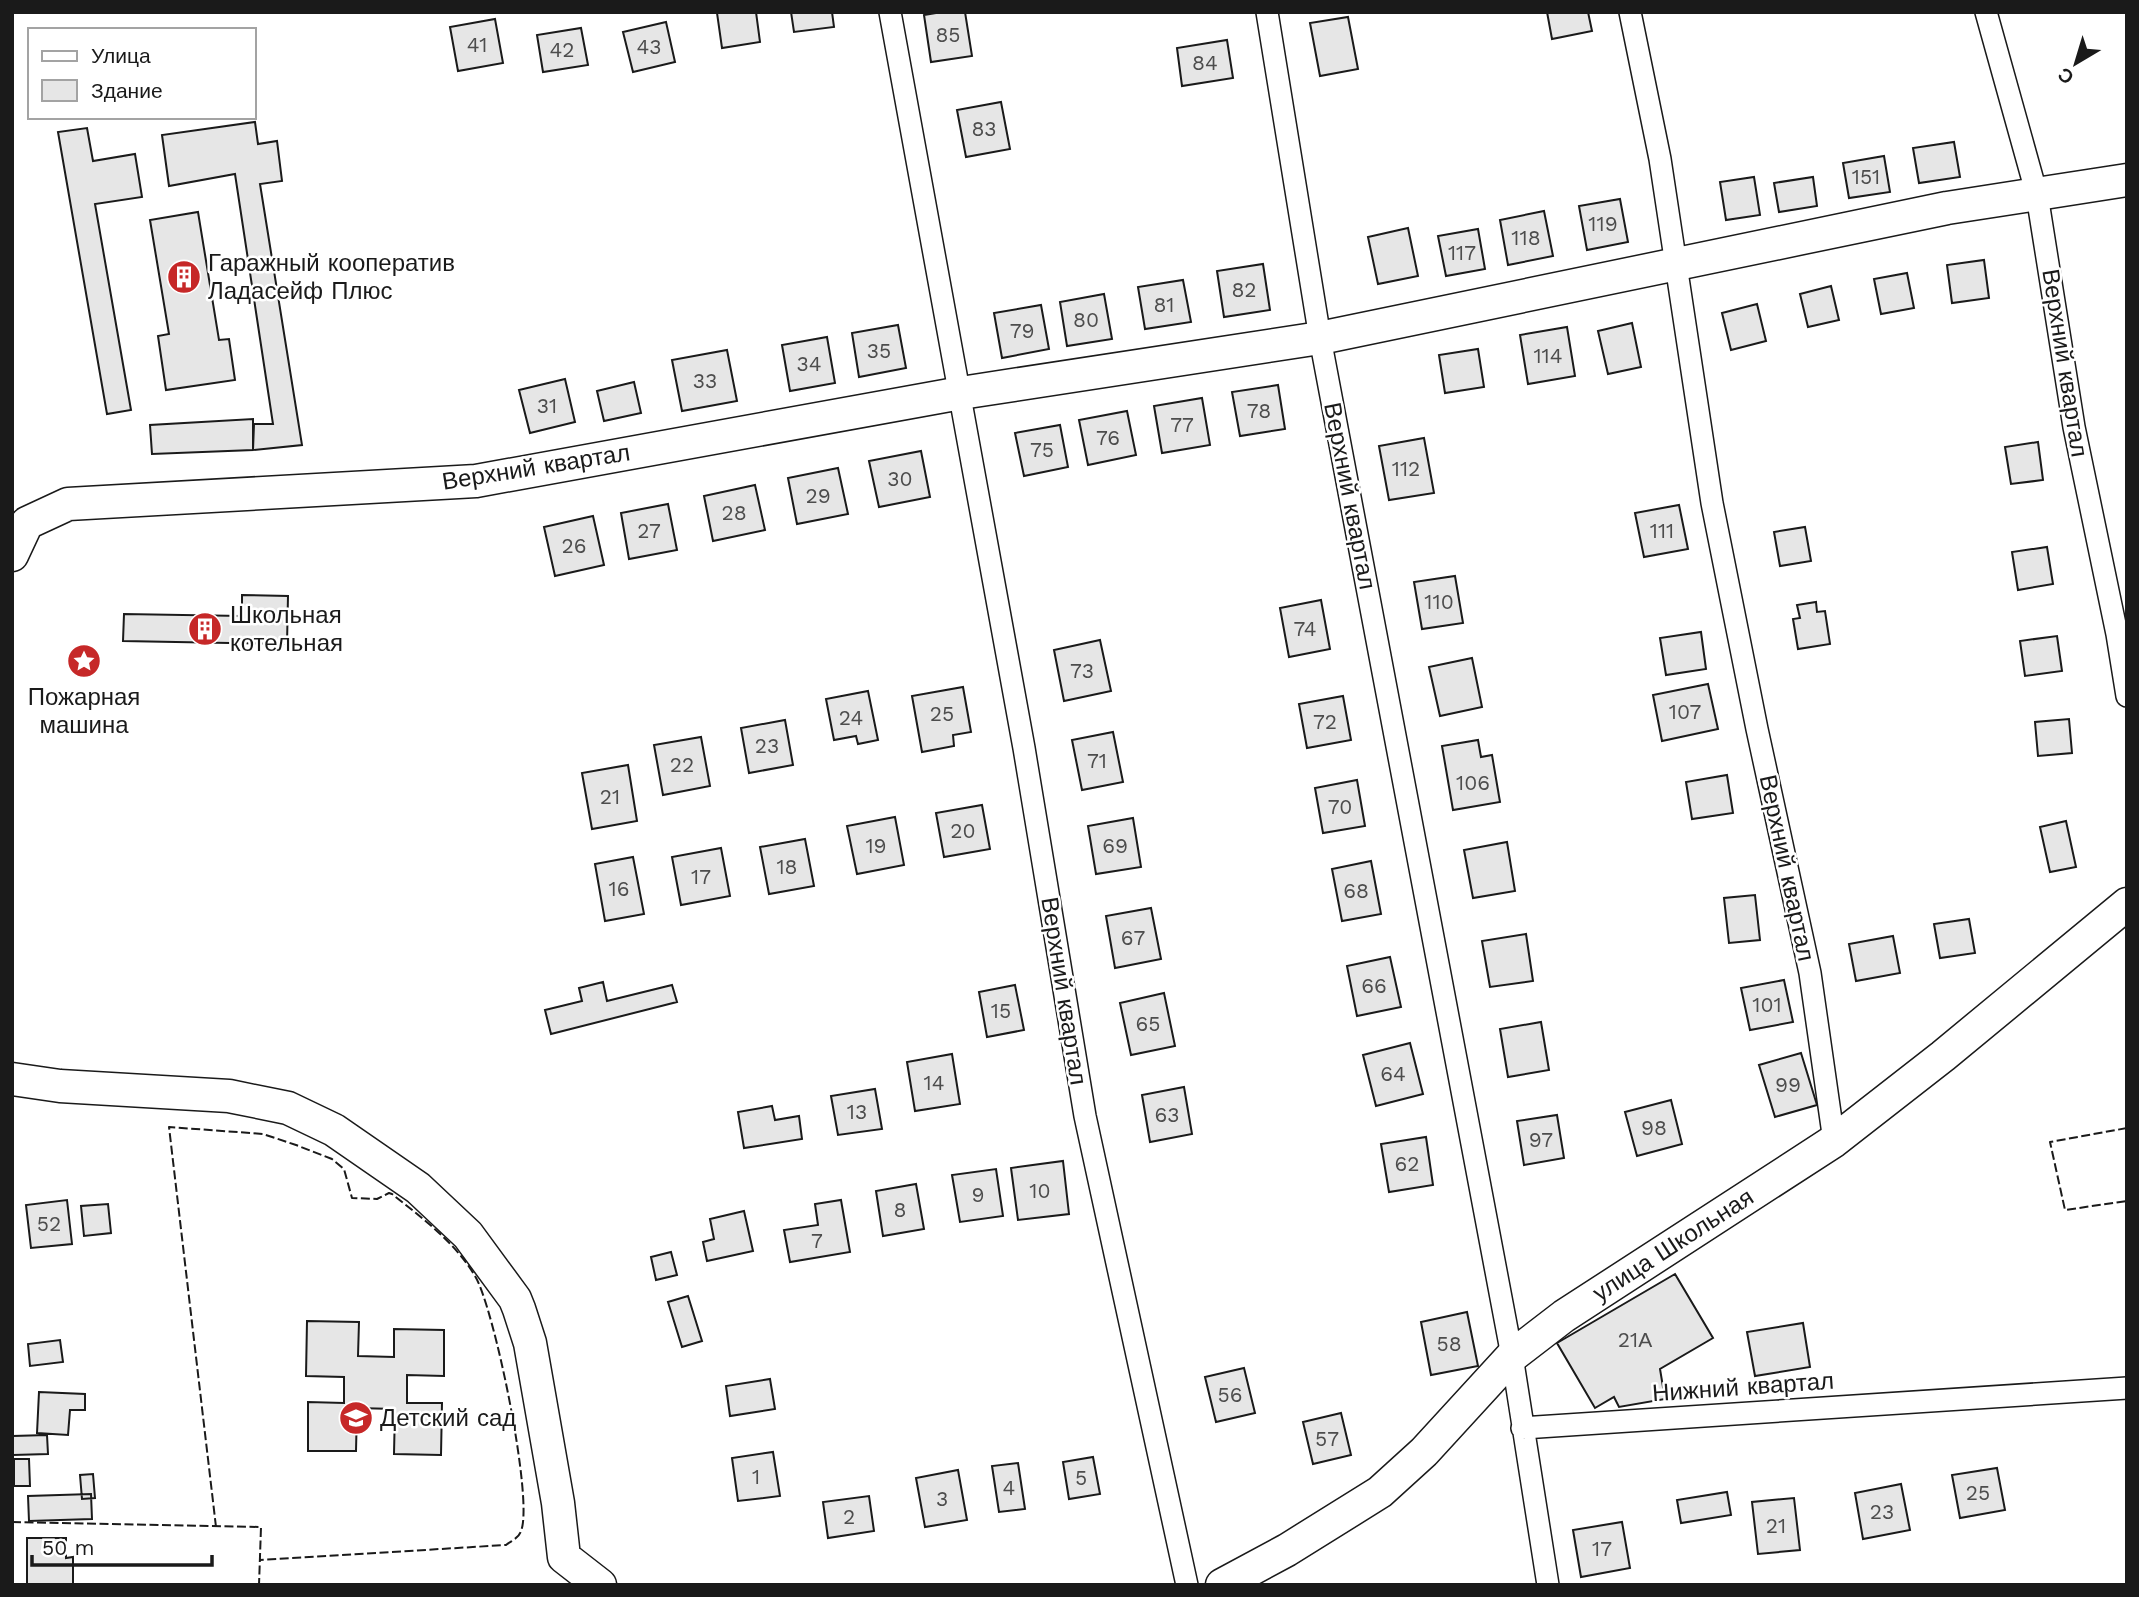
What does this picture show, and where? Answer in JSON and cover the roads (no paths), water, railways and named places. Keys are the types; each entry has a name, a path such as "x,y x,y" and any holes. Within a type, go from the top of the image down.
{"main road":[{"name":"Верхний квартал","path":"12,555 27,523 68,504 476,481 961,393 1320,338 1947,208 2127,180"},
{"name":"улица Школьная","path":"1222,1585 1287,1550 1380,1492 1424,1452 1512,1356 1564,1315 1834,1141 1943,1056 2127,904"},
{"path":"16,1080 92,1088 229,1096 288,1108 334,1130 418,1188 468,1235 519,1309 530,1343 558,1503 564,1557 600,1585"}],"street":[{"name":"Верхний квартал","path":"890,12 1024,747 1085,1116 1187,1585"},
{"path":"1267,12 1320,338"},
{"name":"Верхний квартал","path":"1630,12 1660,159 1712,503 1810,973 1834,1141"},
{"name":"Верхний квартал","path":"1986,12 2037,195 2074,428 2117,634 2127,696"},
{"name":"Верхний квартал","path":"1320,338 1512,1356 1522,1428"},
{"name":"Нижний квартал","path":"1522,1428 2127,1388"},
{"path":"1522,1428 1548,1585"}],"place":[{"name":"Гаражный кооператив Ладасейф Плюс","path":"184,277"},
{"name":"Школьная котельная","path":"205,629"},
{"name":"Пожарная машина","path":"84,661"},
{"name":"Детский сад","path":"356,1418"}]}
